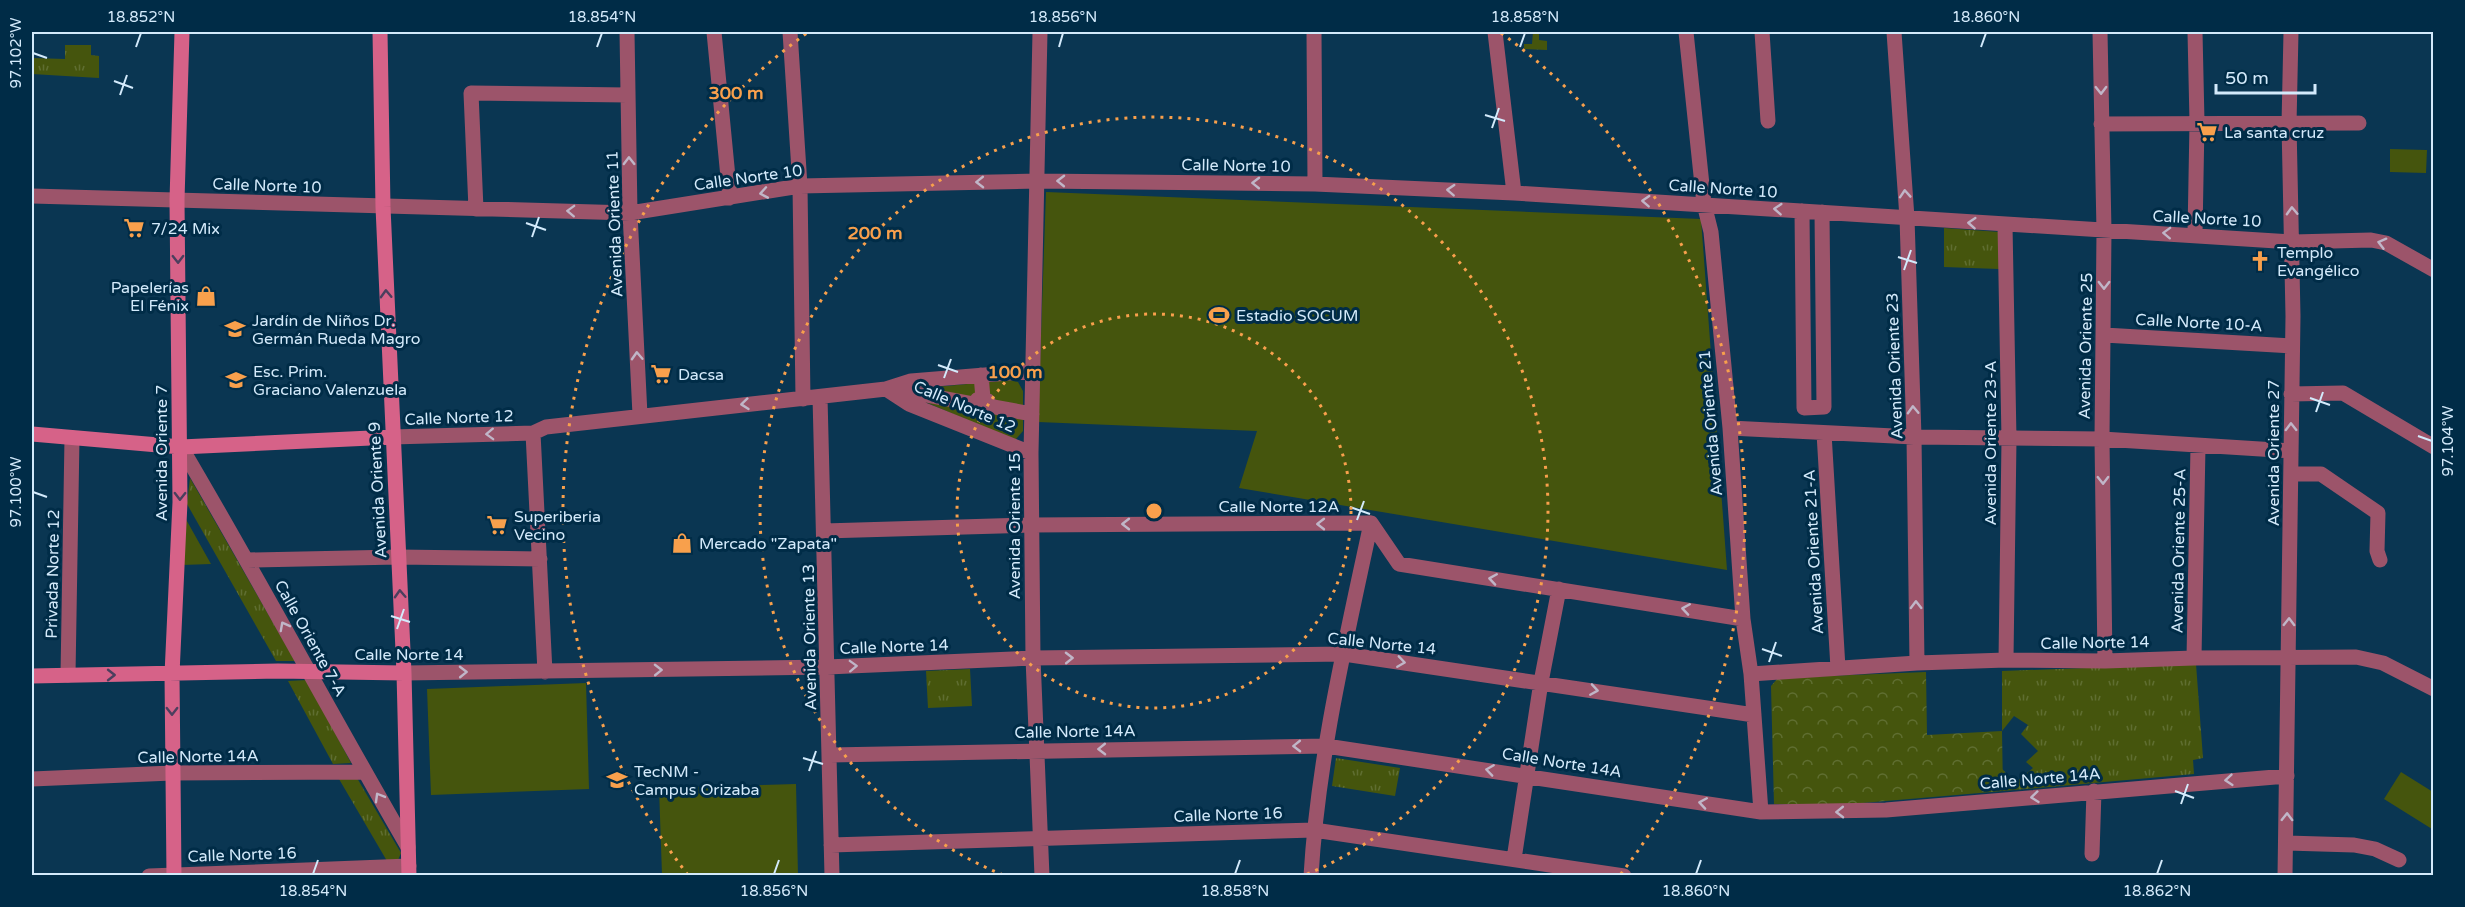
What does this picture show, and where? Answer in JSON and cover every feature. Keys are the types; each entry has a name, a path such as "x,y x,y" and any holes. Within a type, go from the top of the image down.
{"street":[{"name":"Avenida Oriente 7","path":"174,875 172,674 181,447 177,200 182,32"},
{"name":"Avenida Oriente 9","path":"380,32 383,207 404,673 409,871"},
{"name":"Avenida Oriente 11","path":"627,32 630,213 640,415"},
{"path":"714,32 730,198"},
{"path":"790,32 800,186 803,399"},
{"name":"Avenida Oriente 15","path":"1040,32 1031,525 1033,658 1042,876"},
{"path":"1314,32 1315,184"},
{"path":"1495,32 1514,193"},
{"name":"Avenida Oriente 21","path":"1686,32 1704,204 1711,232 1730,428 1743,619 1751,674 1761,812"},
{"path":"1762,32 1768,121"},
{"name":"Avenida Oriente 23","path":"1894,32 1907,218 1914,437 1917,663"},
{"name":"Avenida Oriente 25","path":"2100,32 2104,231 2102,439 2105,661"},
{"path":"2195,32 2197,122 2195,234"},
{"name":"Avenida Oriente 27","path":"2285,876 2293,242 2289,124 2291,32"},
{"path":"476,208 471,93 628,95"},
{"path":"2101,124 2359,123"},
{"name":"Calle Norte 10","path":"32,196 630,213 800,186 1038,181 1315,184 1704,204 2293,242 2379,241 2400,249 2433,270"},
{"path":"1802,211 1804,408 1824,407 1822,212"},
{"name":"Avenida Oriente 23-A","path":"2006,225 2009,439 2006,660"},
{"path":"1803,323 1823,322"},
{"name":"Calle Norte 10-A","path":"2104,335 2292,346"},
{"name":"Calle Norte 12","path":"32,434 181,447 533,433 546,427 640,415 820,398 886,389 910,392 981,375 1034,371"},
{"path":"973,430 982,405 981,375"},
{"name":"Calle Norte 12","path":"886,389 910,392 973,430 1031,453"},
{"path":"910,392 1032,414"},
{"path":"2290,394 2343,393 2433,447"},
{"name":"Avenida Oriente 13","path":"820,398 825,531 831,876"},
{"path":"1730,428 1914,437 2102,439 2291,451"},
{"path":"533,433 545,672"},
{"name":"Avenida Oriente 21-A","path":"1824,434 1838,668"},
{"name":"Privada Norte 12","path":"68,675 72,438"},
{"name":"Avenida Oriente 25-A","path":"2194,658 2198,446"},
{"name":"Calle Oriente 7-A","path":"181,447 248,560 308,672 408,847"},
{"path":"2291,474 2321,474 2378,513 2377,551 2380,560"},
{"path":"1371,523 1399,564 1743,619"},
{"path":"1311,876 1314,830 1326,746 1371,523"},
{"name":"Calle Norte 12A","path":"825,531 1031,525 1371,523"},
{"path":"248,560 398,557 540,559"},
{"path":"1514,860 1541,682 1559,589"},
{"name":"Calle Norte 14","path":"32,676 308,672 545,672 827,667 1033,658 1344,654 1754,715"},
{"name":"Calle Norte 14","path":"1751,674 1917,663 2006,660 2105,661 2356,657 2383,663 2433,689"},
{"name":"Calle Norte 14A","path":"830,755 1037,749 1326,746 1761,812 1866,811 2287,776"},
{"name":"Calle Norte 14A","path":"32,779 172,773 364,772"},
{"path":"2092,854 2094,791"},
{"name":"Calle Norte 16","path":"831,845 1314,830 1624,876"},
{"path":"2287,843 2354,845 2375,849 2400,860"},
{"name":"Calle Norte 16","path":"149,876 409,871"}],"green space":[{"path":"1533,32 1539,32 1539,40 1547,41 1547,50 1524,49 1524,44 1532,44"},
{"path":"65,45 91,45 91,55 99,56 99,78 32,74 32,58 65,59"},
{"path":"2390,149 2427,150 2426,173 2390,172"},
{"path":"1046,192 1701,219 1727,570 1239,488 1257,431 1038,422"},
{"path":"1944,228 2000,232 1999,269 1944,267"},
{"path":"1009,380 1018,382 1023,391 1023,431 1016,439 1011,439 923,401 926,388"},
{"path":"190,478 295,661 276,661 187,504"},
{"path":"183,514 211,564 182,565"},
{"path":"2196,664 2203,758 2193,760 2194,774 2003,791 2002,769 2016,782 2033,768 2026,762 2038,751 2021,734 2028,725 2014,716 2002,731 2002,671"},
{"path":"970,669 972,706 928,708 926,671"},
{"path":"1926,672 1927,735 2002,731 2003,791 1839,805 1774,804 1771,686 1778,678"},
{"path":"307,680 351,763 333,764 288,681"},
{"path":"586,683 589,789 431,795 427,689"},
{"path":"1336,758 1400,768 1395,796 1332,786"},
{"path":"2401,772 2433,792 2432,829 2384,799"},
{"path":"357,778 401,853 398,860 387,861 339,779"},
{"path":"796,784 798,875 662,875 659,788"}],"place":[{"name":"La santa cruz","path":"2207,132"},
{"name":"7/24 Mix","path":"134,228"},
{"name":"Templo Evangélico","path":"2260,261"},
{"name":"Papelerías El Fénix","path":"206,296"},
{"name":"Estadio SOCUM","path":"1219,315"},
{"name":"Jardín de Niños Dr. Germán Rueda Magro","path":"235,329"},
{"name":"Dacsa","path":"661,374"},
{"name":"Esc. Prim. Graciano Valenzuela","path":"236,380"},
{"name":"Superiberia Vecino","path":"497,525"},
{"name":"Mercado \"Zapata\"","path":"682,543"},
{"name":"TecNM - Campus Orizaba","path":"617,780"}]}
